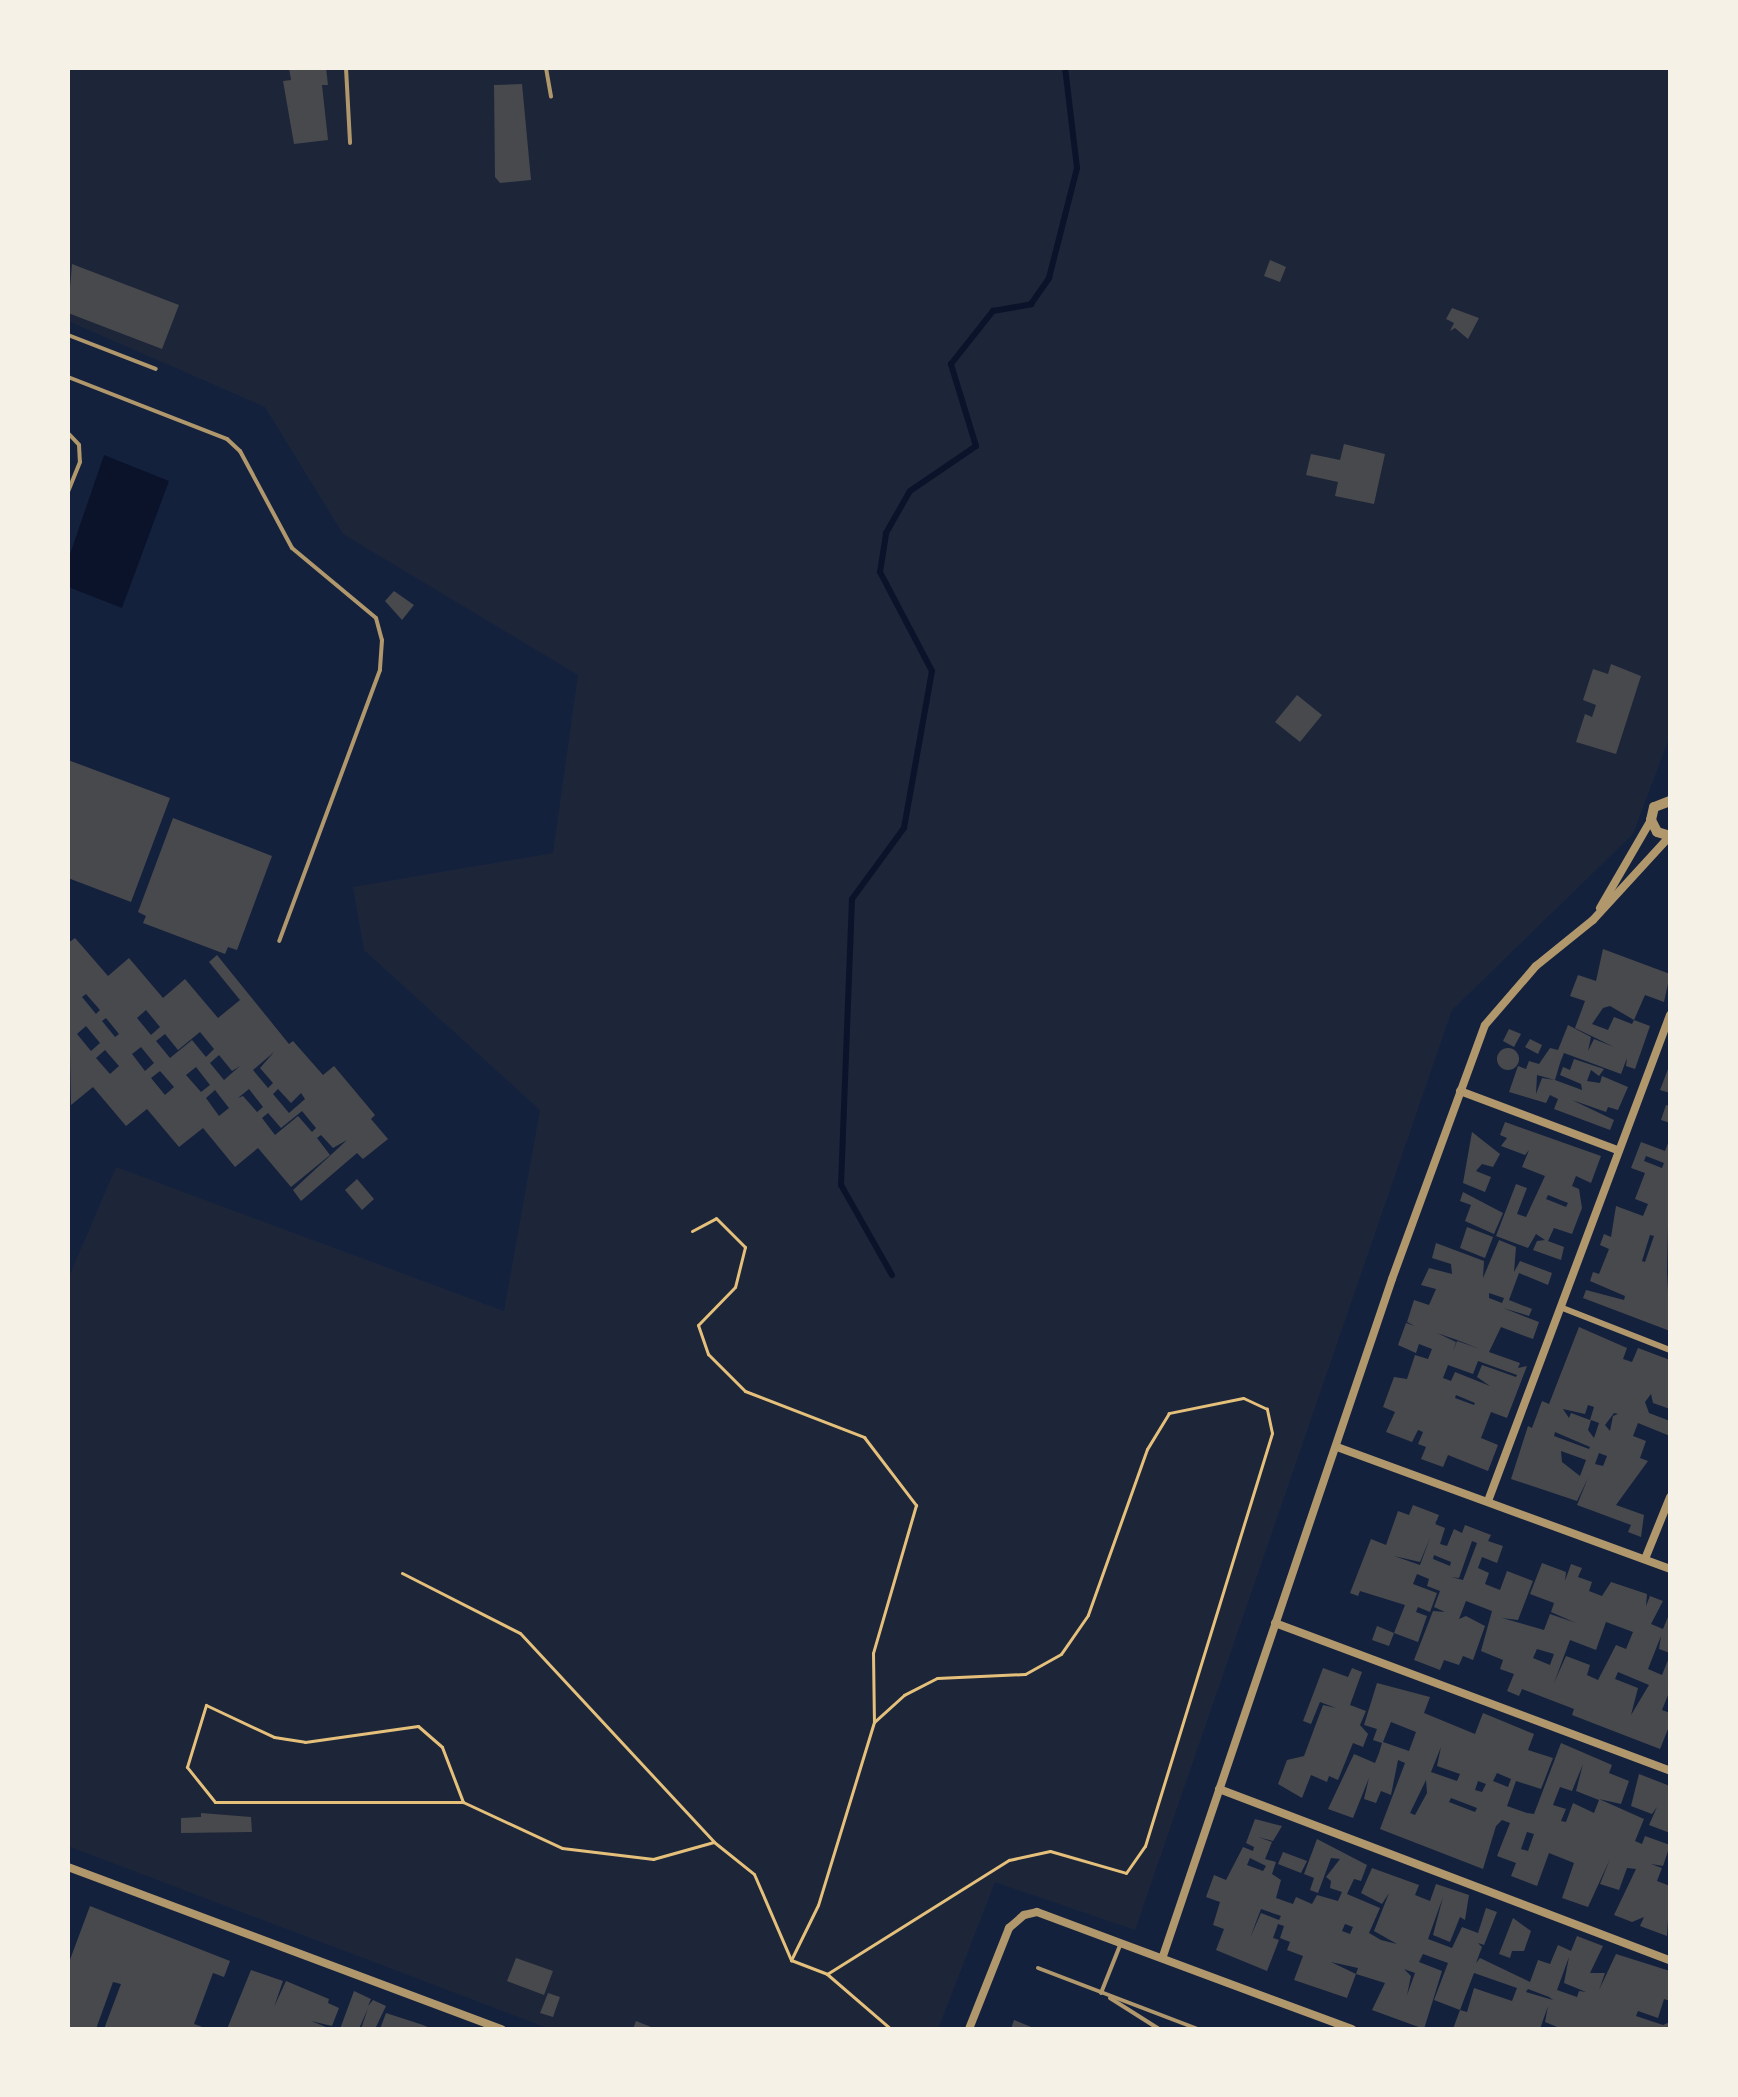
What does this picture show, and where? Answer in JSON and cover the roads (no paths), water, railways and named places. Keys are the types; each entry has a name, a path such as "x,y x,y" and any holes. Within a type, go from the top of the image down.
{"street":[{"path":"1593,920 1651,820 1654,807 1669,798"},
{"path":"1163,1956 1275,1623 1485,1025 1536,966 1593,920 1670,836 1657,832 1651,820"},
{"path":"1488,1501 1670,1015"},
{"path":"1460,1091 1617,1150"},
{"path":"1560,1307 1670,1350"},
{"path":"1337,1447 1670,1569"},
{"path":"1645,1559 1670,1497"},
{"path":"1275,1623 1670,1771"},
{"path":"1219,1789 1670,1960"},
{"path":"68,1867 502,2029"},
{"path":"969,2029 1009,1928 1024,1915 1037,1912 1163,1956 1352,2029"}],"lane":[{"path":"346,68 350,143"},
{"path":"546,68 551,97"},
{"path":"68,335 156,369"},
{"path":"68,377 227,439 240,451 292,548 376,618 382,640 380,670 279,941"},
{"path":"68,433 79,445 80,462 68,491"},
{"path":"1101,1993 1122,1941"},
{"path":"1038,1968 1198,2029"},
{"path":"1101,1993 1159,2029"}],"waterway":[{"path":"892,1275 841,1185 852,899 904,828 932,671 880,572 886,533 910,491 976,446 951,364 993,311 1031,304 1049,278 1077,168 1065,68"}]}
